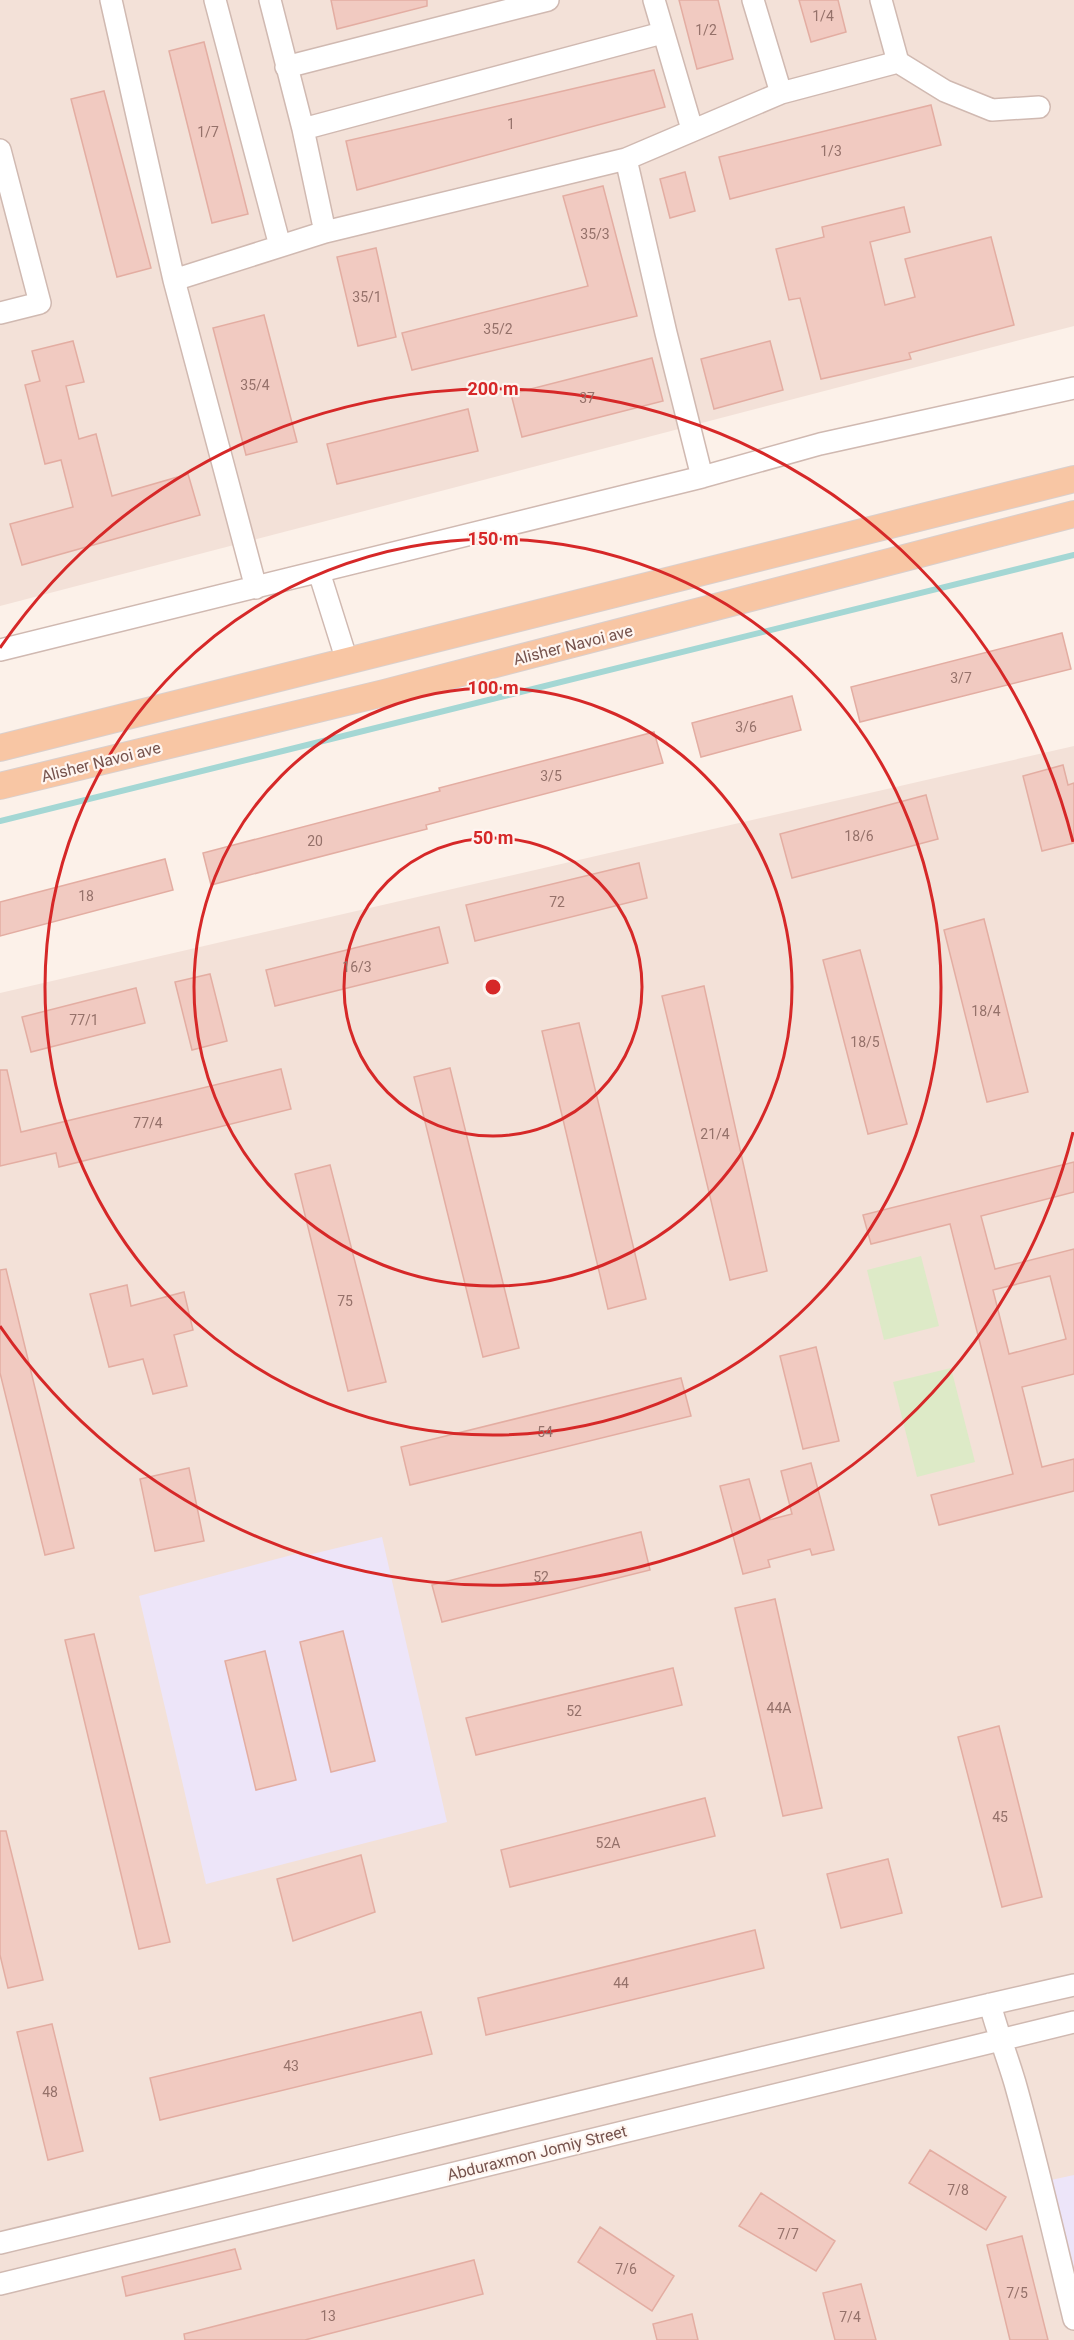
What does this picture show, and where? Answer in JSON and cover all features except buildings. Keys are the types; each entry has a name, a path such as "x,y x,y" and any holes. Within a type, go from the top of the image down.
{"main road":[{"path":"0,748 1074,479"},
{"name":"Alisher Navoi ave","path":"0,786 442,678 1074,514"}],"street":[{"path":"215,0 280,246"},
{"path":"270,0 303,129 325,232"},
{"path":"286,67 548,0"},
{"path":"654,0 692,129"},
{"path":"753,0 781,93"},
{"path":"881,0 898,62 945,91 992,111 1039,107"},
{"path":"117,2 174,280 255,588"},
{"path":"303,129 662,33"},
{"path":"174,280 325,232 626,159 781,93 898,62"},
{"path":"0,150 40,303 0,313"},
{"path":"626,159 702,477"},
{"path":"0,650 702,477 820,444 1074,388"},
{"path":"319,572 347,661"},
{"path":"0,2242 140,2211 475,2127 1074,1985"},
{"path":"990,2004 1014,2080 1074,2319"},
{"name":"Abduraxmon Jomiy Street","path":"0,2284 1074,2022"}],"shaded area":[{"path":"0,0 1074,0 1074,326 0,606"},
{"path":"1074,746 1074,2340 0,2340 0,993"},
{"path":"382,1537 447,1822 206,1884 139,1596 299,1553 300,1557"},
{"path":"1074,2175 1074,2269 1051,2180"}],"green space":[{"path":"921,1256 939,1326 884,1340 867,1270"},
{"path":"951,1368 975,1462 917,1477 893,1382"}],"waterway":[{"path":"0,821 1074,555"}]}
